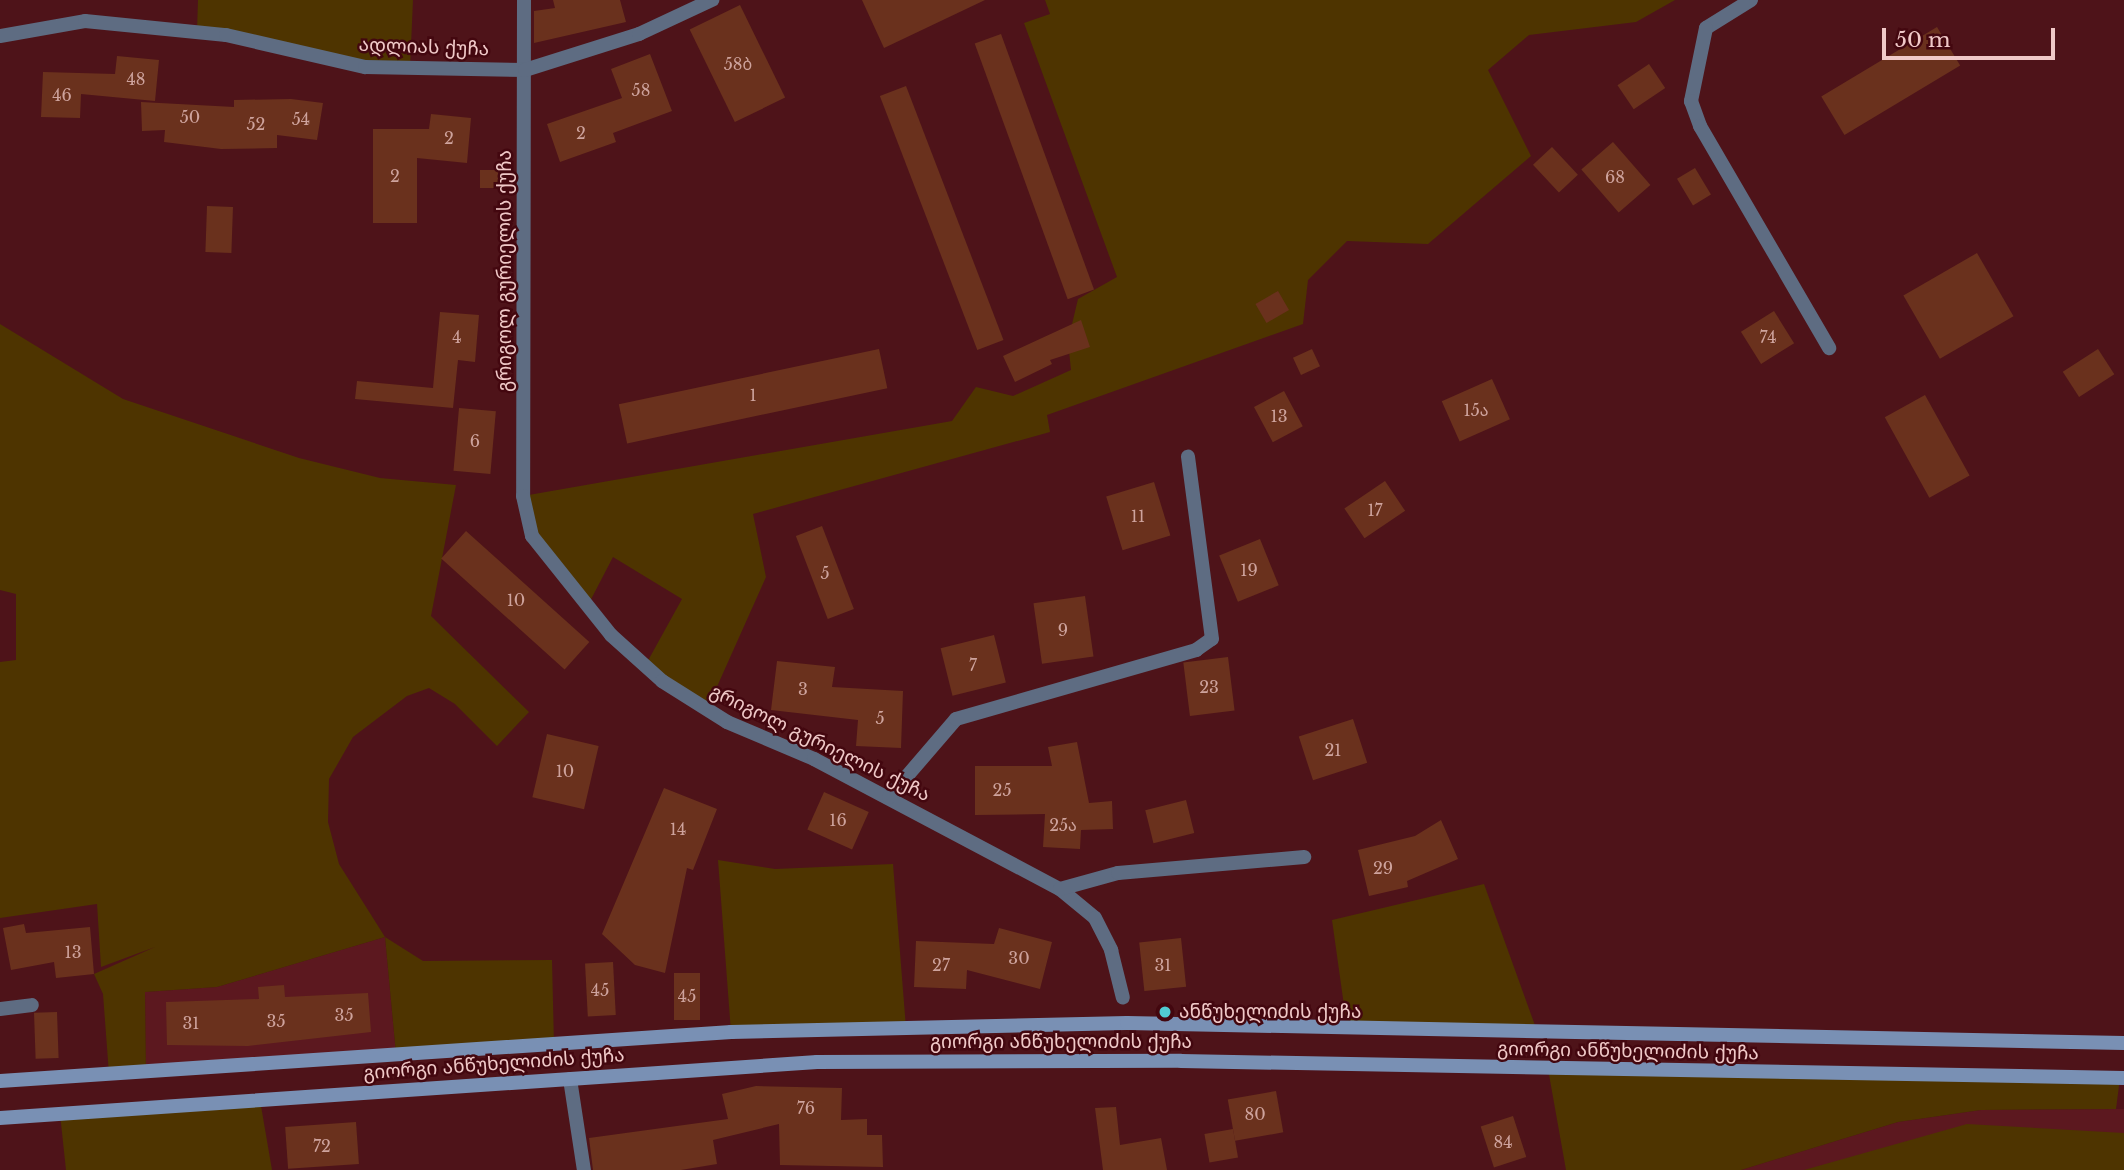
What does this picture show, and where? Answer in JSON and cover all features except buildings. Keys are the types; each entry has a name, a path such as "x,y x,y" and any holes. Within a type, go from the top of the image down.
{"main road":[{"name":"გიორგი ანწუხელიძის ქუჩა","path":"0,1081 731,1032 1127,1023 2124,1043"},
{"name":"გიორგი ანწუხელიძის ქუჩა","path":"0,1118 817,1062 1101,1060 2124,1078"}],"street":[{"name":"გრიგოლ გურიელის ქუჩა","path":"524,0 523,496 532,536 611,635 662,681 727,722 890,797 1060,889 1095,918 1111,950 1123,998"},
{"name":"ადლიას ქუჩა","path":"0,36 85,21 226,35 365,68 525,70 639,34 712,0"},
{"path":"1751,0 1706,28 1691,101 1700,126 1829,348"},
{"path":"890,797 956,719 1196,650 1212,639 1188,457"},
{"path":"1060,889 1118,873 1304,857"},
{"path":"0,1009 32,1005"},
{"path":"570,1079 584,1170"}],"shaded area":[{"path":"198,0 413,0 410,68 197,31"},
{"path":"1045,0 1675,0 1636,22 1529,35 1488,70 1531,156 1428,244 1347,241 1308,280 1303,324 1047,415 1050,432 753,514 766,577 707,709 645,666 682,599 613,557 587,607 532,536 523,496 952,421 976,387 1013,396 1071,370 1068,341 1078,299 1117,277 1024,23 1050,14"},
{"path":"0,324 123,399 299,458 380,478 456,485 431,616 529,712 497,746 455,704 429,688 407,696 353,737 329,779 328,822 339,864 385,937 217,987 145,992 146,1071 109,1074 103,994 94,974 155,947 101,967 97,904 0,918 0,662 16,660 16,594 0,590"},
{"path":"718,860 775,869 893,864 906,1028 731,1032"},
{"path":"1484,884 1537,1031 1347,1027 1332,920"},
{"path":"385,937 396,1054 146,1071 145,992 217,987"},
{"path":"385,937 423,961 552,960 554,1044 396,1054"},
{"path":"1548,1069 2120,1078 2116,1109 1981,1110 1898,1122 1741,1170 1566,1170"},
{"path":"260,1100 272,1170 66,1170 60,1114"},
{"path":"2124,1109 2124,1170 1741,1170 1898,1122 1981,1110"},
{"path":"1967,1124 2124,1133 2124,1170 1804,1170"}],"place":[{"name":"ანწუხელიძის ქუჩა","path":"1165,1012"}]}
